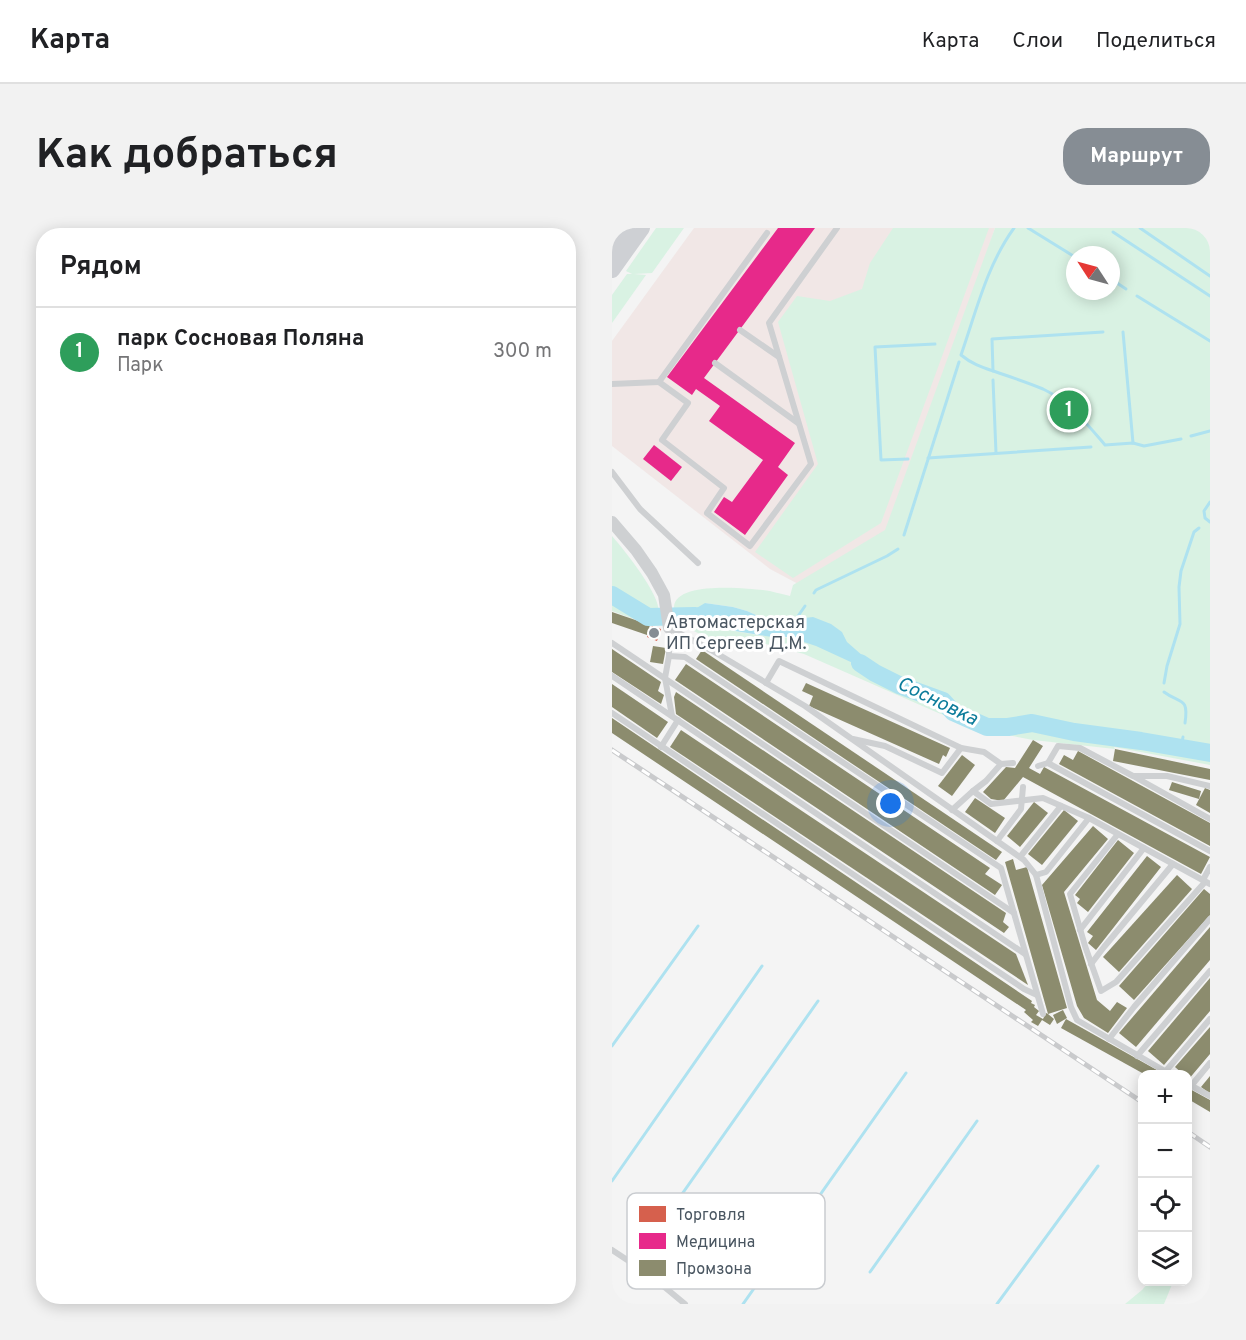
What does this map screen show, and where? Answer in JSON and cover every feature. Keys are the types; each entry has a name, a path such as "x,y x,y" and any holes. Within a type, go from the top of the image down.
{"main road":[{"path":"612,248 627,228"},
{"path":"612,270 642,228"}],"street":[{"path":"612,522 652,573 664,595 669,625"}],"lane":[{"path":"612,384 659,382 688,403 662,440 724,488 707,513 750,546 811,464 769,323 837,228"},
{"path":"659,382 767,232"},
{"path":"740,330 779,358"},
{"path":"715,363 799,424"},
{"path":"612,472 640,509 698,563"},
{"path":"660,747 675,718 665,678 669,656 669,625"},
{"path":"669,625 805,706 1024,860 1036,875 1071,1007 1077,1020 1163,1070"},
{"path":"612,643 1014,913"},
{"path":"669,656 685,657 1000,868 1043,1014"},
{"path":"766,683 779,661 961,748 984,752 1001,764 1013,763"},
{"path":"612,676 1025,954"},
{"path":"612,713 1023,989 1037,996"},
{"path":"850,738 885,746 942,773 961,748"},
{"path":"1038,766 1048,763 1058,746 1080,748 1210,819"},
{"path":"1048,763 1210,851"},
{"path":"952,810 986,781 1001,764"},
{"path":"1133,776 1167,776 1210,786"},
{"path":"997,841 1021,809 1023,787"},
{"path":"973,791 991,804 1043,798 1089,818 1206,882"},
{"path":"1020,857 1061,806"},
{"path":"1036,875 1046,872 1089,818"},
{"path":"1118,834 1070,894 1101,991 1116,982 1206,882 1210,867"},
{"path":"1080,930 1144,848"},
{"path":"1091,964 1173,864"},
{"path":"1109,1039 1210,920"},
{"path":"1137,1056 1210,971"},
{"path":"1170,1070 1210,1018"},
{"path":"1192,1082 1210,1063"},
{"path":"1192,1087 1210,1096"},
{"path":"612,1250 627,1260"},
{"path":"667,1289 685,1304"}],"shaded area":[{"path":"694,228 995,228 893,538 802,586 770,569 612,446 612,341"}],"green space":[{"path":"656,228 684,228 652,273 634,274 646,275 612,323 612,295 627,274 632,274 626,271"},
{"path":"893,228 989,228 881,523 793,578 755,552 818,464 778,322 797,296 830,301 862,289 870,263"},
{"path":"995,228 1210,228 1210,765 1114,747 1115,749 1033,740 981,730 804,654 736,638 721,644 679,624 675,614 674,607 677,599 686,593 698,590 742,588 766,590 790,596 793,585 885,530","holes":["705,603 733,607 765,619 786,623 795,639 746,633 702,623"]},
{"path":"612,536 641,573 654,595 659,613 655,627 612,611"},
{"path":"1146,1286 1171,1286 1164,1304 1125,1304"}],"water":[{"path":"705,603 733,607 765,619 786,623 813,617 831,624 842,632 847,642 871,663 879,675 816,646 795,639 735,631 702,623 694,616 695,609"}],"building: Торговля":[{"name":"Автомастерская ИП Сергеев Д.М.","path":"652,626 661,629 657,641 647,637"}],"building: Медицина":[{"path":"778,228 815,228 704,378 795,443 778,467 788,475 745,535 714,512 724,497 732,502 763,460 709,421 720,406 696,389 692,395 667,377"},
{"path":"654,445 682,467 671,481 643,459"}],"building: Промзона":[{"path":"612,612 650,625 647,635 612,623"},
{"path":"676,636 685,642 679,650 670,645"},
{"path":"653,646 666,648 663,664 650,662"},
{"path":"612,649 661,682 658,691 664,695 661,704 612,672"},
{"path":"702,650 1002,852 996,860 696,659"},
{"path":"686,664 990,868 985,874 1002,885 995,895 675,680"},
{"path":"806,683 950,748 946,757 943,755 939,764 809,706 813,696 802,691"},
{"path":"612,684 668,722 657,738 612,707"},
{"path":"676,692 1006,913 1003,922 1009,927 1004,933 676,714 674,697"},
{"path":"612,718 1032,1001 1031,1003 1039,1011 1036,1015 1043,1019 1046,1013 1054,1019 1050,1025 1042,1020 1038,1026 1031,1022 1033,1020 1024,1012 1026,1010 612,733"},
{"path":"681,730 1016,954 1028,985 670,747"},
{"path":"1033,740 1043,746 1029,768 1040,774 1044,767 1210,857 1201,874 1023,777 1003,801 991,799 983,792 1006,767 1015,768"},
{"path":"1115,749 1210,769 1210,780 1113,761"},
{"path":"1078,751 1210,823 1210,846 1059,764 1064,755 1073,760"},
{"path":"962,755 975,765 952,796 938,786"},
{"path":"1172,782 1201,791 1199,799 1169,790"},
{"path":"1205,788 1210,790 1210,813 1196,805"},
{"path":"975,798 1005,818 995,833 965,812"},
{"path":"1034,802 1048,813 1020,847 1007,836"},
{"path":"1064,810 1078,821 1042,865 1028,854"},
{"path":"1093,826 1108,839 1064,892 1097,1000 1110,1011 1117,1002 1127,1008 1108,1033 1084,1018 1077,1006 1042,885"},
{"path":"1118,840 1134,853 1088,912 1077,903 1080,899 1075,895"},
{"path":"1147,856 1161,867 1096,950 1088,943 1093,936 1087,932"},
{"path":"1013,859 1016,870 1027,867 1067,1008 1048,1014 1005,862"},
{"path":"1177,875 1192,889 1119,972 1103,957"},
{"path":"1204,889 1210,894 1210,915 1134,1000 1119,986"},
{"path":"1210,927 1210,960 1136,1047 1119,1033"},
{"path":"1210,978 1210,1011 1164,1065 1148,1051"},
{"path":"1063,1010 1067,1018 1057,1024 1053,1015"},
{"path":"1066,1019 1157,1070 1138,1071 1061,1028"},
{"path":"1210,1027 1210,1054 1192,1075 1192,1070 1178,1070 1175,1067"},
{"path":"1210,1076 1210,1092 1209,1093 1201,1087"},
{"path":"1192,1090 1210,1100 1210,1112 1192,1101"}],"waterway":[{"path":"1014,228 989,273 961,355 979,366 1052,394 1077,414 1105,445 1133,443 1144,446 1181,439"},
{"path":"1028,228 1066,251"},
{"path":"1140,228 1210,276"},
{"path":"1113,232 1210,296"},
{"path":"1120,285 1126,289"},
{"path":"1137,296 1210,341"},
{"path":"993,371 992,339 1103,332"},
{"path":"1123,332 1133,443"},
{"path":"908,459 881,460 875,347 935,344"},
{"path":"904,535 959,362"},
{"path":"993,380 996,453"},
{"path":"1191,436 1210,431"},
{"path":"928,458 1091,447"},
{"path":"1210,502 1204,511 1205,518 1210,522"},
{"path":"1164,683 1180,624 1181,571 1194,532 1199,528"},
{"path":"814,593 898,549"},
{"name":"Сосновка","path":"612,595 648,617 694,616 718,620"},
{"path":"796,619 805,606"},
{"name":"Сосновка","path":"860,663 899,685 943,701 953,712 987,727 1008,727 1032,723 1074,732 1210,753"},
{"path":"1164,692 1184,704 1185,723"},
{"path":"1181,748 1183,737"},
{"path":"612,1046 698,926"},
{"path":"612,1181 762,966"},
{"path":"683,1193 818,1001"},
{"path":"821,1193 906,1073"},
{"path":"870,1272 977,1121"},
{"path":"997,1304 1098,1166"},
{"path":"743,1304 754,1289"}],"railway":[{"path":"612,750 1138,1099"},
{"path":"1192,1135 1210,1147"}],"place":[{"name":"парк Сосновая Поляна","path":"1069,410"},
{"name":"Автомастерская ИП Сергеев Д.М.","path":"654,633"}]}
